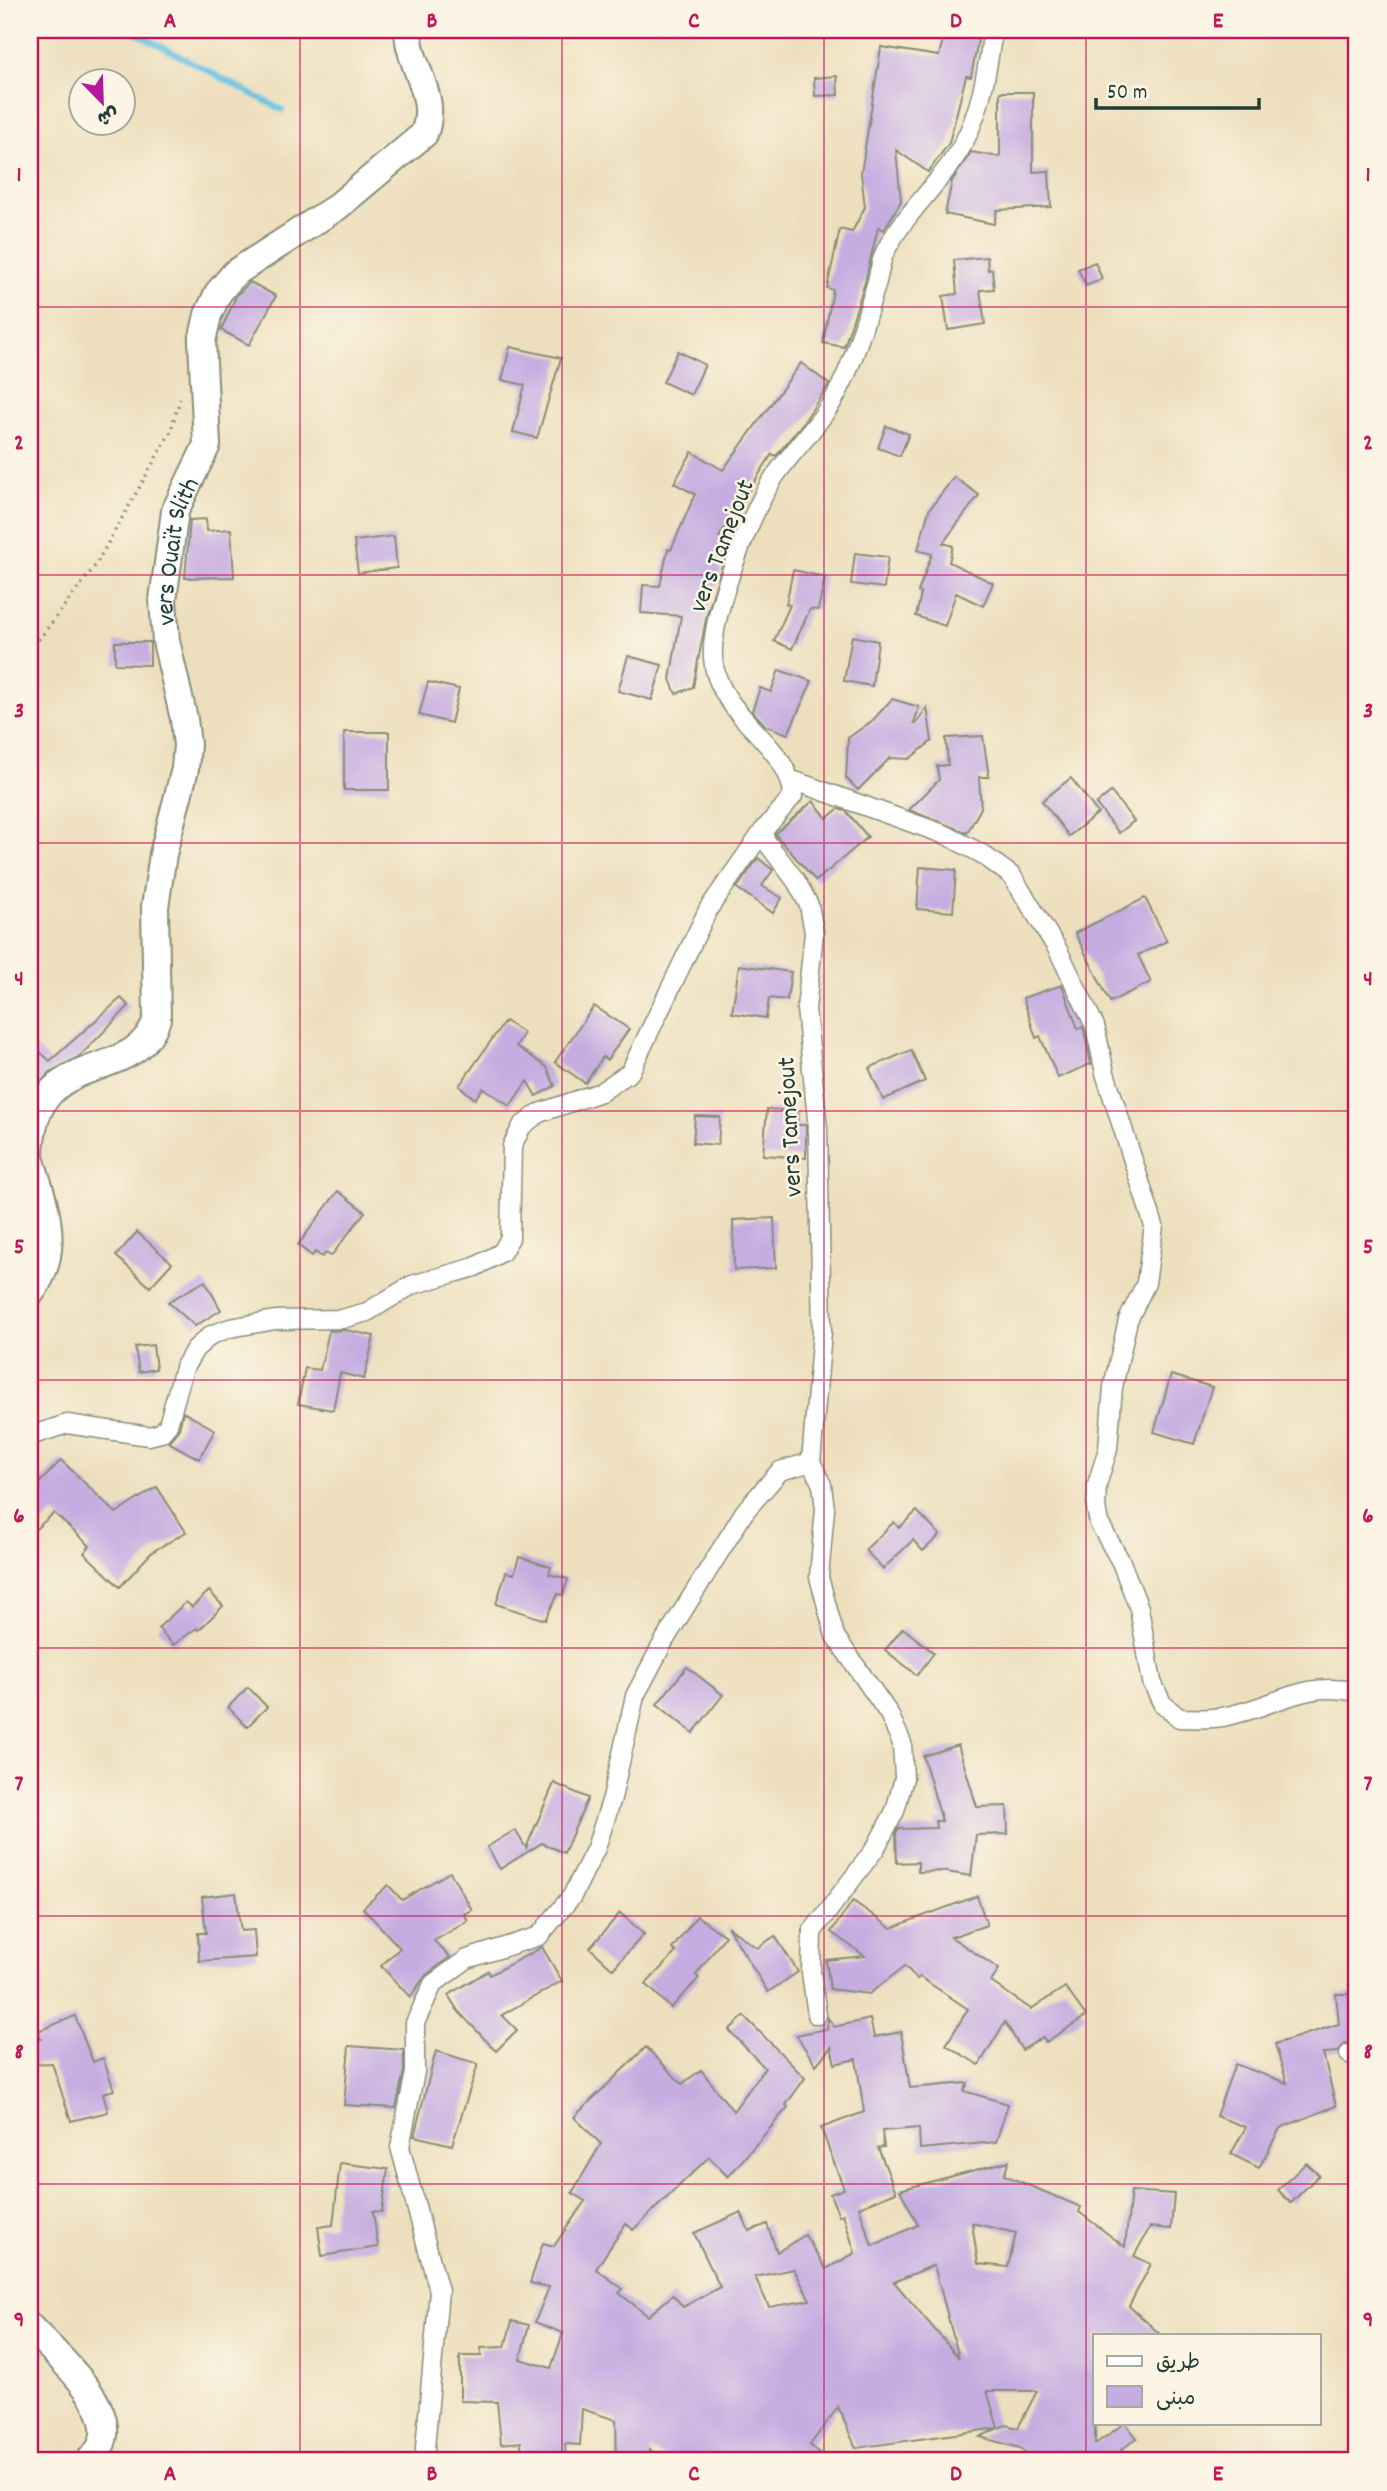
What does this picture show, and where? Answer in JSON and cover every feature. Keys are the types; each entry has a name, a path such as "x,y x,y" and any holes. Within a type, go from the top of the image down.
{"street":[{"name":"vers Ouaït Slith","path":"30,1294 39,1282 49,1258 50,1226 30,1157 30,1126 42,1100 69,1077 142,1046 152,1034 157,1020 155,907 163,854 185,769 187,745 184,719 166,641 163,600 175,511 207,445 202,341 208,315 218,293 235,273 328,214 424,134 431,116 429,100 410,51 408,30"},
{"name":"vers Tamejout","path":"792,780 772,751 735,712 717,678 713,658 721,598 761,500 774,478 824,416 842,384 884,256 954,159 971,126 993,30"},
{"path":"30,1436 67,1424 149,1436 161,1433 173,1415 184,1368 195,1349 211,1335 230,1328 275,1320 342,1319 367,1312 412,1285 475,1267 502,1251 510,1238 512,1146 522,1126 539,1113 601,1092 630,1072 709,908 763,831 793,796 792,780 946,835 982,854 1012,876 1058,950 1095,1026 1105,1073 1154,1226 1146,1283 1128,1320 1113,1387 1108,1449 1097,1485 1096,1508 1139,1608 1152,1682 1162,1703 1178,1718 1225,1717 1299,1691 1329,1688 1357,1692"},
{"name":"vers Tamejout","path":"763,831 765,840 796,881 809,905 814,932 806,1009 818,1129 822,1332 811,1462"},
{"path":"426,2461 439,2291 400,2147 415,2072 415,2024 433,1984 467,1959 539,1936 572,1896 596,1848 612,1798 635,1696 664,1640 745,1511 780,1471 811,1462 822,1485 825,1509 819,1577 835,1636 889,1714 902,1743 904,1779 895,1811 876,1849 812,1932 811,1972 817,2015"},
{"path":"30,2327 96,2400 105,2430 102,2444 89,2461"}],"path":[{"path":"30,651 95,566 170,433 181,391"}],"building":[{"path":"945,30 980,30 971,77 966,76 949,143 928,172 896,150 901,201 884,230 878,227 865,282 844,347 823,343 833,290 827,288 840,229 852,232 865,207 861,173 881,47 939,56"},
{"path":"837,76 838,95 815,96 814,78"},
{"path":"1000,92 1033,92 1033,172 1049,171 1051,207 997,210 994,224 945,214 952,181 971,152 1000,157"},
{"path":"987,257 988,270 992,269 994,289 980,290 985,324 948,330 943,296 957,294 954,260"},
{"path":"1095,262 1102,279 1086,286 1078,269"},
{"path":"250,282 276,296 249,345 221,330 236,296"},
{"path":"510,347 561,358 537,438 513,432 525,385 502,380"},
{"path":"678,351 705,365 691,395 663,382"},
{"path":"801,363 829,384 803,423 776,456 772,454 719,537 730,540 707,614 693,687 676,694 670,679 681,616 641,613 643,585 660,586 668,549 671,550 695,494 674,483 692,452 723,470"},
{"path":"886,426 909,434 900,456 878,448"},
{"path":"954,477 979,495 943,543 953,546 949,562 993,583 983,606 956,593 945,626 916,616 921,593 918,592 932,554 918,550 929,510"},
{"path":"206,519 207,531 231,529 234,577 185,578 190,520"},
{"path":"394,536 397,568 358,573 354,541"},
{"path":"855,553 888,557 884,588 851,584"},
{"path":"793,570 825,577 818,610 810,609 792,649 774,641 790,605 786,604"},
{"path":"852,636 878,641 872,686 844,681"},
{"path":"115,642 150,642 150,665 115,664"},
{"path":"628,656 662,665 652,700 618,691"},
{"path":"779,670 812,681 788,734 766,726 752,711 760,688 771,692"},
{"path":"428,682 459,689 451,723 419,715"},
{"path":"892,699 919,707 914,723 916,724 927,707 932,741 909,759 890,758 858,790 846,778 848,738 873,720"},
{"path":"344,732 389,732 389,790 344,790"},
{"path":"983,736 989,777 979,777 981,808 967,833 909,810 939,780 937,766 948,765 946,738"},
{"path":"1071,778 1098,813 1069,836 1042,801"},
{"path":"1111,792 1134,821 1119,833 1096,804"},
{"path":"813,801 827,818 838,809 846,811 868,837 816,881 775,834"},
{"path":"758,858 773,870 762,886 782,898 773,913 737,888"},
{"path":"920,867 956,870 953,912 917,909"},
{"path":"1145,898 1167,941 1138,955 1151,982 1110,1002 1075,933"},
{"path":"739,965 791,972 787,1000 769,998 766,1018 732,1013"},
{"path":"1062,985 1078,1029 1083,1027 1091,1064 1058,1078 1040,1036 1036,1038 1023,998"},
{"path":"121,998 129,1006 80,1056 50,1072 30,1094 30,1043 50,1061"},
{"path":"594,1006 629,1029 607,1060 603,1057 585,1083 555,1062"},
{"path":"505,1021 524,1033 516,1046 547,1067 555,1086 536,1096 527,1081 510,1106 483,1088 475,1099 459,1086"},
{"path":"911,1050 925,1081 883,1100 869,1068"},
{"path":"767,1109 798,1111 797,1125 806,1125 806,1158 763,1155"},
{"path":"695,1116 720,1117 718,1145 693,1143"},
{"path":"338,1191 365,1212 331,1256 326,1253 322,1257 315,1252 312,1256 298,1245"},
{"path":"774,1218 776,1268 734,1270 733,1220"},
{"path":"137,1232 172,1263 150,1287 116,1256"},
{"path":"205,1281 221,1310 195,1326 168,1302"},
{"path":"346,1330 374,1336 364,1379 340,1373 333,1410 298,1404 305,1368 320,1370 329,1331"},
{"path":"153,1345 156,1369 139,1372 135,1347"},
{"path":"1171,1375 1212,1387 1194,1444 1154,1432"},
{"path":"183,1412 215,1430 199,1459 168,1442 179,1429"},
{"path":"61,1460 116,1513 157,1487 186,1532 152,1552 120,1587 84,1553 90,1546 54,1513 30,1534 30,1493"},
{"path":"917,1511 940,1535 923,1551 913,1540 883,1569 865,1550 894,1522 899,1528"},
{"path":"519,1557 551,1567 549,1574 568,1579 563,1595 558,1594 545,1620 496,1604 506,1572 514,1574"},
{"path":"209,1591 223,1606 199,1630 197,1628 173,1645 158,1628 186,1602 192,1607"},
{"path":"903,1628 934,1653 917,1675 885,1650"},
{"path":"687,1667 723,1695 693,1733 657,1704"},
{"path":"248,1687 267,1707 247,1727 228,1707"},
{"path":"958,1745 977,1807 1007,1806 1008,1834 976,1835 971,1876 941,1871 918,1872 918,1862 897,1863 896,1833 898,1829 936,1828 935,1821 942,1821 923,1756"},
{"path":"554,1783 588,1798 564,1853 542,1843 500,1869 487,1847 515,1830 526,1848"},
{"path":"450,1872 472,1910 464,1914 468,1921 434,1941 450,1957 426,1975 410,1997 381,1966 400,1948 363,1908 388,1885 402,1900"},
{"path":"236,1893 241,1931 254,1930 256,1957 199,1961 198,1933 206,1933 202,1897"},
{"path":"977,1896 987,1925 951,1937 999,1969 991,1982 1031,2009 1065,1987 1086,2016 1046,2042 1043,2037 1022,2050 1005,2022 979,2065 946,2045 968,2009 920,1977 917,1979 905,1966 869,1994 830,1989 826,1960 865,1956 831,1932 853,1901 891,1928"},
{"path":"620,1913 644,1934 613,1969 590,1948"},
{"path":"697,1916 725,1936 696,1975 699,1978 671,2008 646,1984 676,1952 672,1949"},
{"path":"727,1926 757,1948 775,1936 798,1972 768,1992"},
{"path":"542,1947 562,1981 502,2015 517,2030 496,2051 458,2011 448,1995 488,1971 490,1975"},
{"path":"1336,1994 1357,1994 1357,2044 1345,2043 1338,2052 1323,2053 1336,2106 1280,2128 1259,2168 1231,2154 1246,2127 1216,2116 1235,2064 1287,2083 1275,2044 1339,2024"},
{"path":"75,2016 93,2062 103,2058 114,2090 103,2093 108,2112 71,2121 52,2063 30,2064 30,2039 41,2039 38,2031"},
{"path":"744,2016 805,2078 786,2105 788,2107 728,2177 709,2157 633,2230 626,2223 596,2269 623,2289 619,2293 648,2316 673,2295 683,2307 720,2287 694,2233 741,2212 749,2231 767,2224 777,2252 805,2235 826,2269 855,2253 843,2214 839,2216 830,2194 844,2189 821,2128 864,2112 856,2059 835,2064 831,2047 816,2065 796,2035 827,2029 828,2018 834,2027 870,2019 874,2037 901,2032 910,2088 968,2083 964,2091 1008,2104 996,2142 920,2149 919,2128 882,2131 884,2147 878,2148 896,2192 859,2207 872,2246 918,2225 900,2190 1009,2161 1004,2175 1081,2207 1079,2212 1125,2247 1131,2191 1174,2194 1171,2229 1150,2227 1134,2256 1151,2264 1129,2306 1160,2334 1093,2334 1095,2444 1126,2424 1137,2438 1121,2450 1128,2461 1032,2461 1020,2448 980,2437 998,2428 856,2448 838,2407 810,2445 828,2461 672,2461 650,2450 650,2461 617,2461 616,2420 582,2409 580,2445 565,2444 566,2461 522,2461 521,2442 501,2444 497,2402 460,2401 460,2356 481,2356 481,2348 505,2347 512,2321 529,2325 520,2359 551,2368 563,2333 535,2322 549,2287 530,2283 543,2243 554,2246 585,2201 572,2193 601,2144 574,2117 646,2047 682,2084 701,2070 733,2111 765,2068 729,2030","holes":["972,2223 1016,2233 1008,2267 978,2264","934,2265 959,2358 894,2282","794,2269 810,2300 769,2307 755,2277","987,2391 1037,2391 1018,2428 1006,2425 998,2428"]},
{"path":"349,2046 404,2050 404,2071 396,2108 344,2105"},
{"path":"436,2051 478,2064 452,2145 414,2136"},
{"path":"340,2163 388,2169 382,2212 373,2211 378,2247 322,2256 318,2227 333,2225"},
{"path":"1306,2163 1319,2175 1291,2203 1278,2190"}],"waterway":[{"path":"131,30 282,110"}]}
